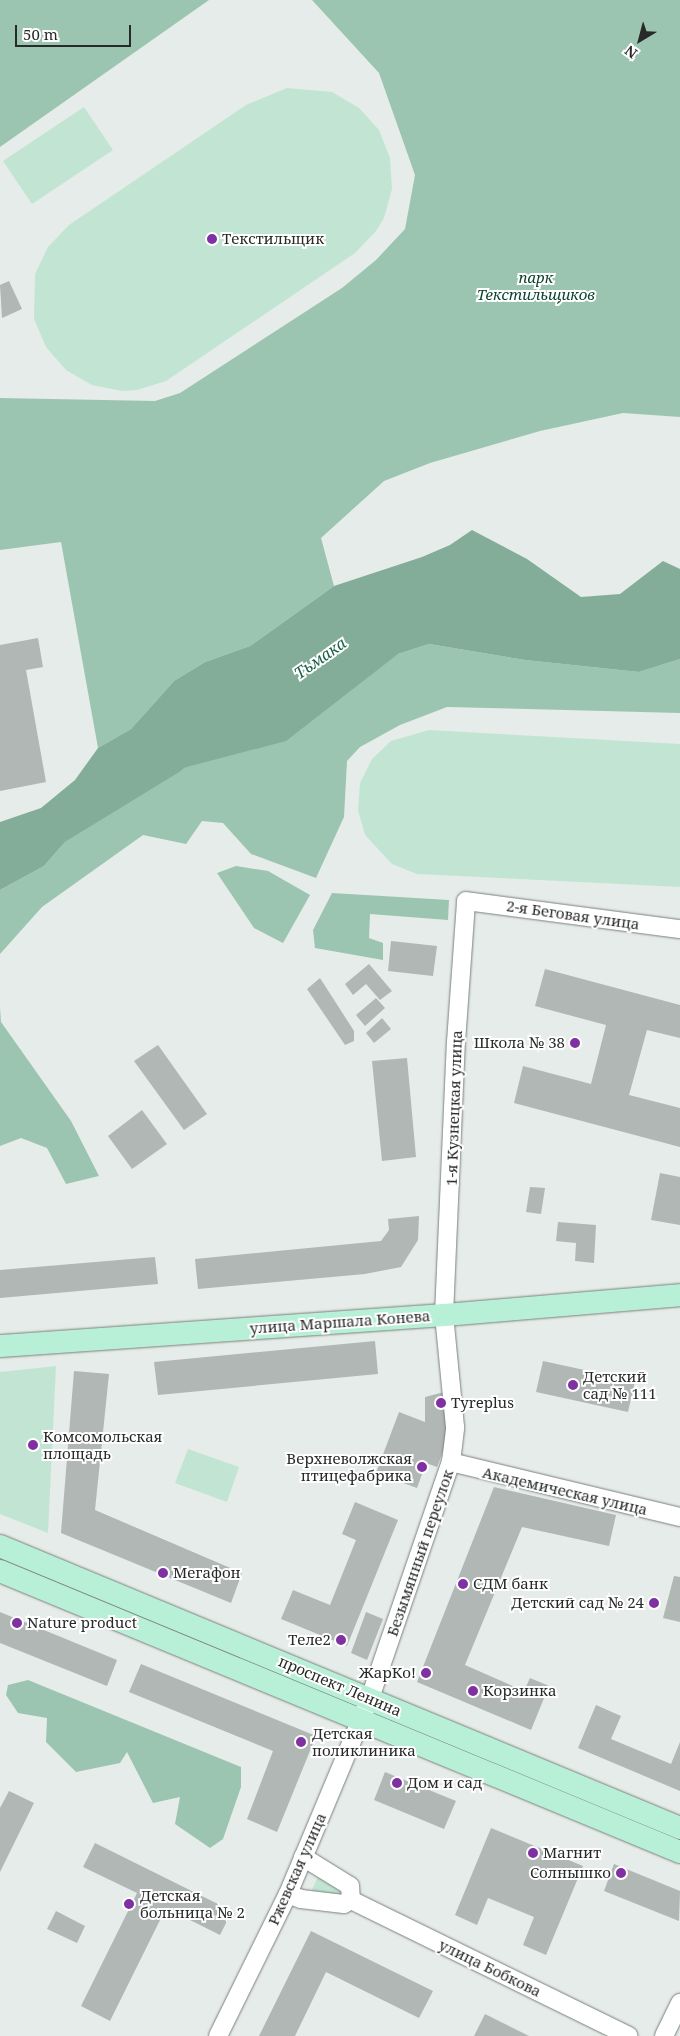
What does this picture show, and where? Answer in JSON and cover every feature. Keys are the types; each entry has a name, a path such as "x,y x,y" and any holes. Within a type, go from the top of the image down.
{"main road":[{"name":"улица Маршала Конева","path":"0,1346 444,1315 680,1295"},
{"name":"проспект Ленина","path":"0,1546 680,1828"},
{"name":"проспект Ленина","path":"0,1570 360,1721 680,1852"}],"street":[{"name":"2-я Беговая улица","path":"466,900 680,929"},
{"name":"1-я Кузнецкая улица","path":"444,1315 456,1042 466,900"},
{"name":"Безымянный переулок","path":"370,1698 451,1462 455,1427 444,1315"},
{"name":"Академическая улица","path":"451,1462 680,1517"},
{"name":"Ржевская улица","path":"218,2036 288,1894 370,1698"},
{"path":"288,1894 301,1899 344,1904 351,1900 350,1886 303,1857"},
{"name":"улица Бобкова","path":"351,1900 628,2036"},
{"path":"664,2036 680,2003"}],"shaded area":[{"name":"Текстильщик","path":"287,88 332,92 359,108 379,130 390,158 392,189 384,218 376,231 355,253 166,381 137,390 122,391 92,385 66,370 46,347 34,319 35,274 48,247 69,225 246,105"},
{"path":"84,107 113,150 32,204 3,161"},
{"path":"429,730 680,744 680,887 417,874 392,864 365,835 358,810 360,783 372,759 391,741"},
{"path":"56,1366 48,1533 0,1514 0,1372"},
{"path":"188,1449 239,1467 227,1502 175,1483"},
{"path":"320,1872 338,1886 344,1896 311,1892"}],"green space":[{"path":"0,0 209,0 0,147"},
{"name":"парк Текстильщиков","path":"312,0 680,0 680,417 623,413 540,431 430,463 384,481 321,538 334,586 250,646 205,662 174,681 131,729 98,748 61,542 0,550 0,398 155,401 180,393 342,288 376,260 405,229 415,175 379,73"},
{"path":"429,644 525,660 639,672 680,659 680,713 447,707 400,725 360,747 347,761 344,817 316,878 251,854 223,823 202,821 186,844 143,835 42,907 0,954 0,890 44,866 95,808 141,779 211,759 398,654"},
{"path":"236,866 268,871 310,895 283,943 254,928 217,873"},
{"path":"332,893 449,900 448,920 370,914 369,938 383,943 383,960 315,948 313,930"},
{"path":"0,1007 1,1022 71,1121 99,1176 66,1184 47,1148 21,1138 0,1146"},
{"path":"28,1680 241,1767 241,1787 223,1839 210,1848 175,1824 180,1797 153,1803 127,1752 120,1763 76,1772 46,1742 47,1718 18,1713 6,1695 8,1685"}],"water":[{"path":"472,530 527,559 581,597 620,594 663,561 680,569 680,659 639,672 525,660 429,644 398,654 286,741 141,779 95,808 44,866 0,890 0,822 41,808 75,780 98,748 131,729 174,681 205,662 250,646 334,586 422,557 450,545"}],"building":[{"path":"9,281 22,309 2,318 0,285"},
{"path":"38,638 43,667 26,670 46,782 0,791 0,645"},
{"path":"391,941 437,946 433,976 388,971"},
{"path":"369,964 392,991 380,1000 366,984 353,995 345,984"},
{"path":"545,969 680,1005 680,1038 647,1030 629,1095 680,1108 680,1147 514,1103 523,1066 591,1084 606,1025 535,1006"},
{"path":"320,978 354,1031 354,1041 345,1045 307,989"},
{"path":"376,998 385,1008 365,1026 356,1015"},
{"path":"382,1018 391,1029 374,1043 366,1033"},
{"path":"158,1045 207,1114 184,1130 134,1061"},
{"path":"407,1058 416,1157 382,1161 372,1061"},
{"path":"142,1110 167,1144 132,1169 108,1136"},
{"path":"660,1173 680,1177 680,1225 651,1220"},
{"path":"530,1187 545,1188 541,1214 526,1212"},
{"path":"419,1216 418,1240 401,1267 365,1274 198,1289 195,1259 381,1241 389,1230 388,1219"},
{"path":"558,1222 596,1225 594,1263 575,1261 576,1243 556,1241"},
{"path":"155,1257 158,1284 0,1298 0,1270"},
{"path":"375,1341 378,1374 158,1395 154,1362"},
{"path":"543,1361 635,1381 628,1412 536,1392"},
{"path":"74,1371 109,1374 95,1510 242,1573 231,1603 61,1533"},
{"path":"448,1391 448,1438 437,1467 426,1463 417,1488 376,1473 399,1412 425,1422 425,1397"},
{"path":"494,1487 616,1515 609,1546 522,1527 465,1665 524,1691 530,1678 549,1686 531,1730 417,1682"},
{"path":"355,1502 398,1520 347,1646 281,1619 293,1590 330,1605 356,1540 342,1534"},
{"path":"674,1576 680,1577 680,1622 663,1618"},
{"path":"0,1612 117,1660 107,1686 0,1643"},
{"path":"366,1612 383,1619 367,1660 351,1653"},
{"path":"141,1664 316,1736 277,1832 247,1819 273,1751 129,1692"},
{"path":"596,1705 621,1716 611,1739 671,1764 680,1742 680,1791 578,1748"},
{"path":"385,1772 456,1801 444,1829 374,1800"},
{"path":"9,1791 34,1803 0,1872 0,1808"},
{"path":"491,1828 583,1866 546,1955 523,1945 534,1917 488,1898 477,1925 455,1915"},
{"path":"95,1843 232,1911 220,1935 166,1908 110,2021 81,2006 137,1893 83,1867"},
{"path":"614,1864 680,1891 679,1921 604,1891"},
{"path":"56,1911 85,1926 77,1943 47,1929"},
{"path":"311,1931 433,1991 419,2018 326,1972 295,2036 259,2036"},
{"path":"485,2014 529,2036 474,2036"}],"waterway":[{"name":"Тьмака","path":"0,865 172,760"}],"place":[{"name":"Текстильщик","path":"212,239"},
{"name":"Школа № 38","path":"575,1043"},
{"name":"Детский сад № 111","path":"573,1385"},
{"name":"Tyreplus","path":"441,1403"},
{"name":"Комсомольская площадь","path":"33,1445"},
{"name":"Верхневолжская птицефабрика","path":"422,1467"},
{"name":"Мегафон","path":"163,1573"},
{"name":"СДМ банк","path":"463,1584"},
{"name":"Детский сад № 24","path":"654,1603"},
{"name":"Nature product","path":"17,1623"},
{"name":"Теле2","path":"341,1640"},
{"name":"ЖарКо!","path":"426,1673"},
{"name":"Корзинка","path":"473,1691"},
{"name":"Детская поликлиника","path":"301,1742"},
{"name":"Дом и сад","path":"397,1783"},
{"name":"Магнит","path":"533,1853"},
{"name":"Солнышко","path":"621,1873"},
{"name":"Детская больница № 2","path":"129,1904"}]}
